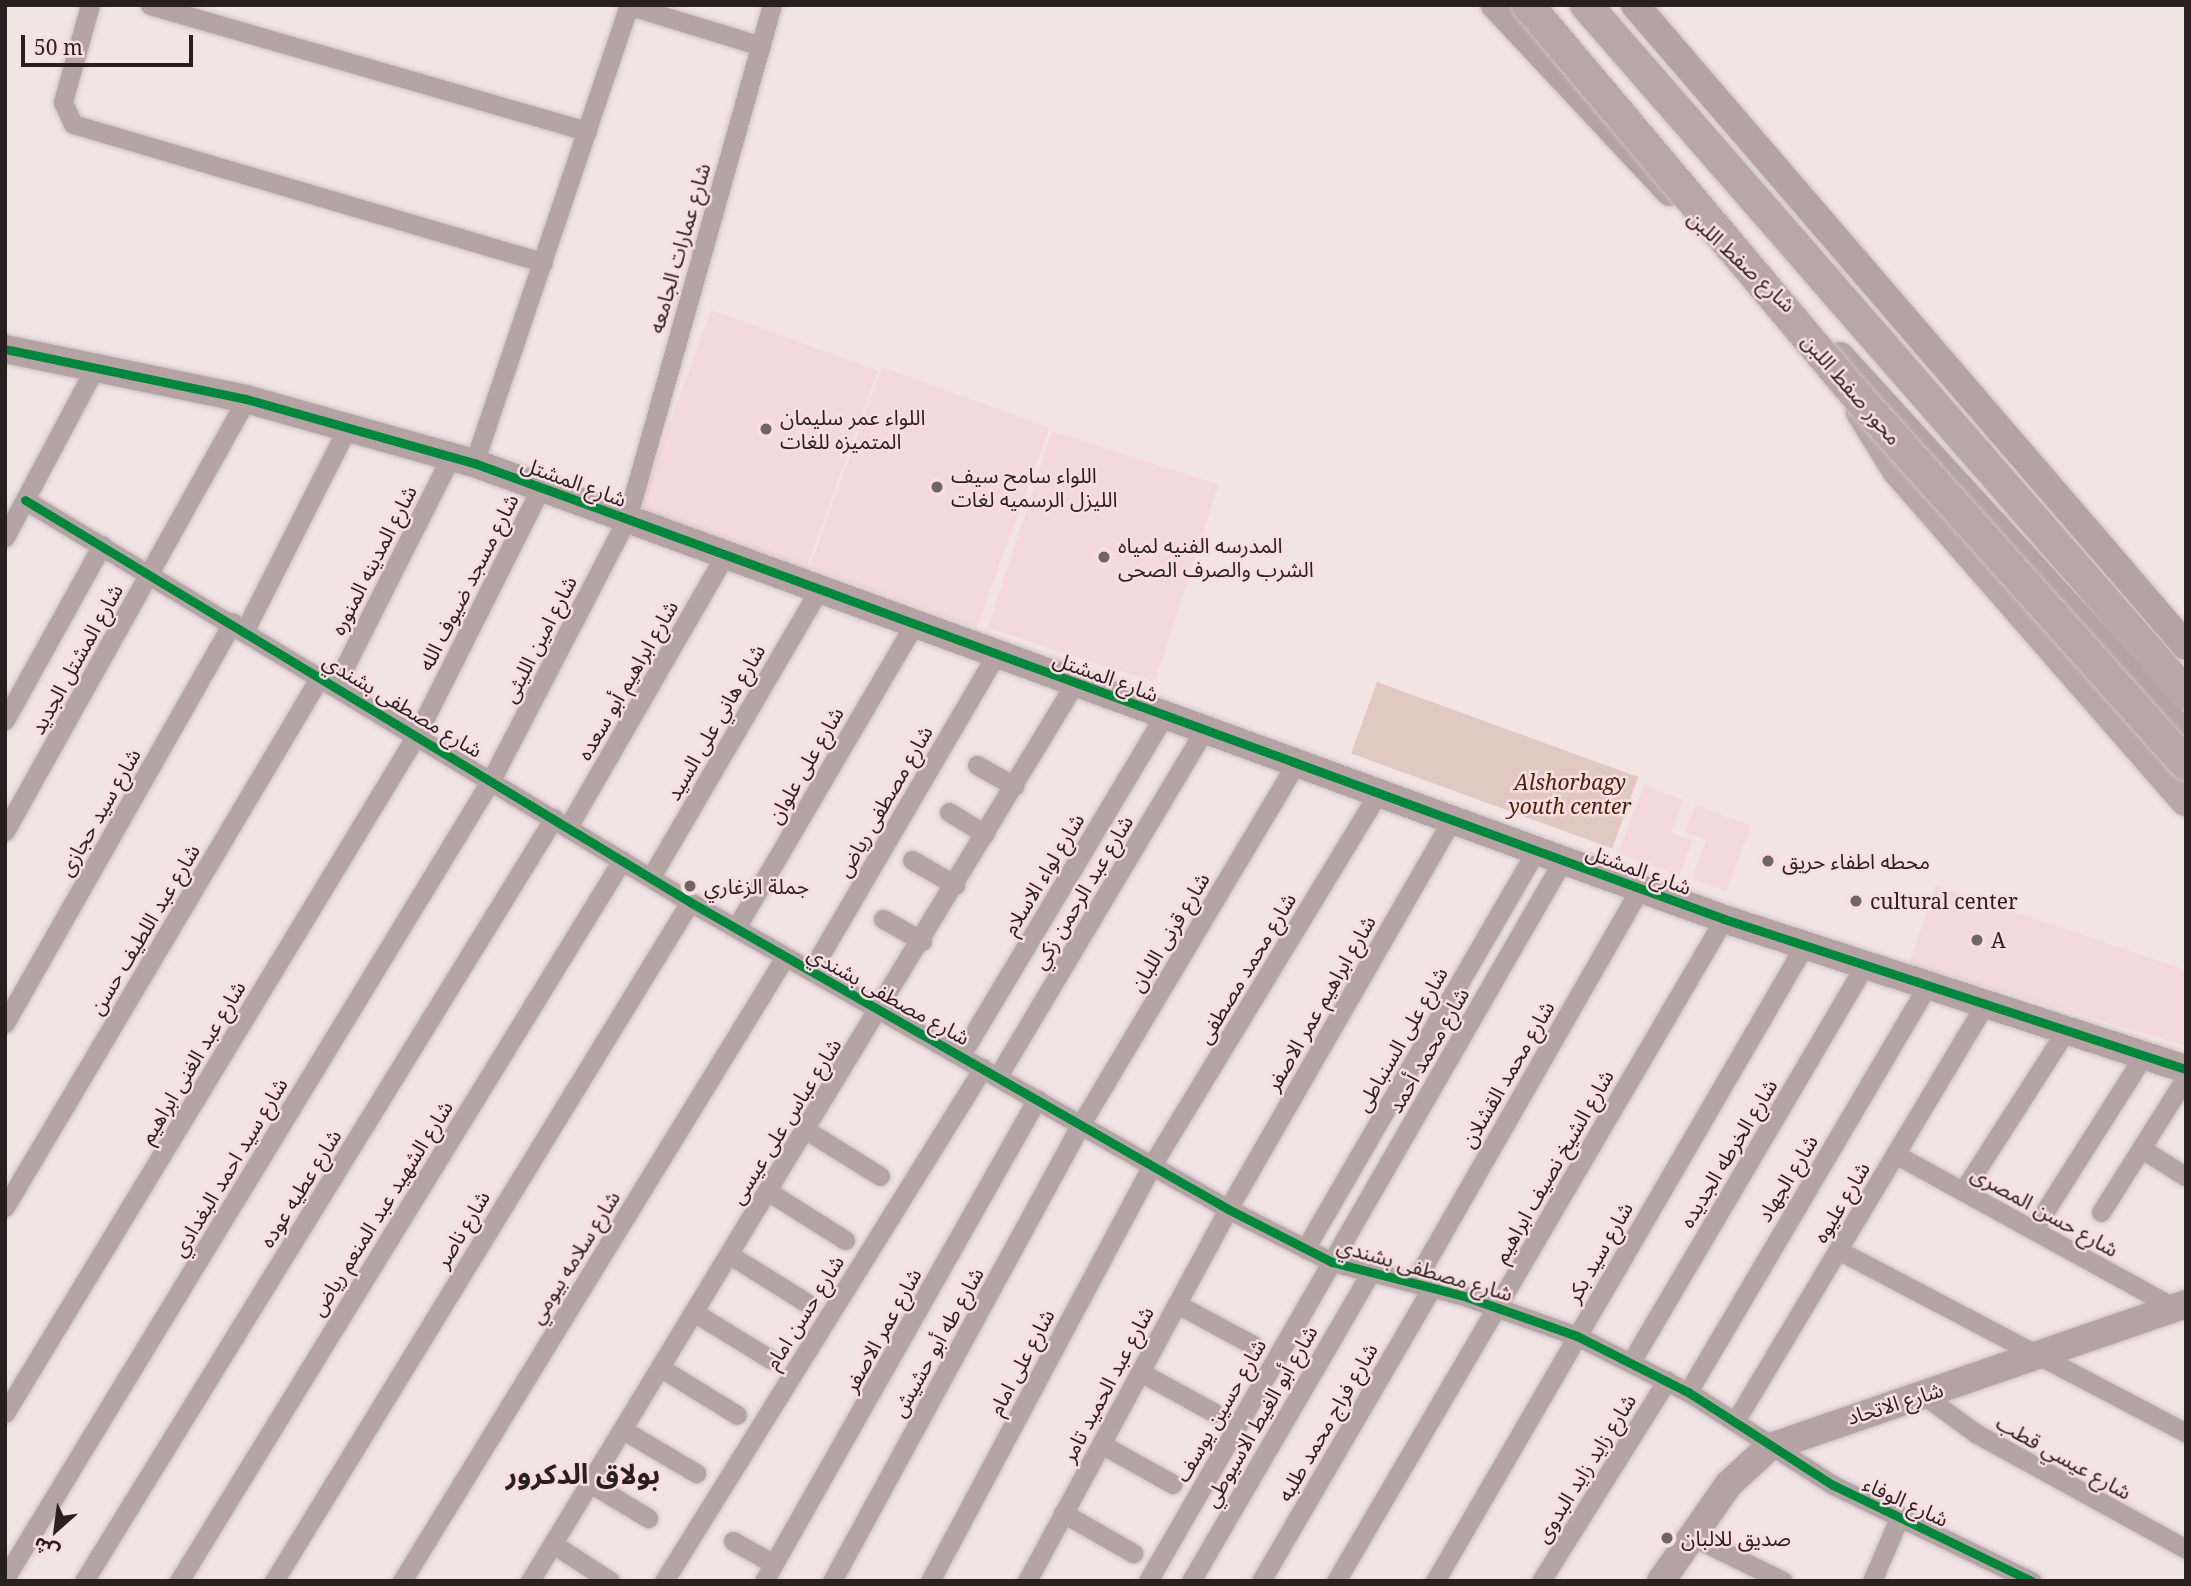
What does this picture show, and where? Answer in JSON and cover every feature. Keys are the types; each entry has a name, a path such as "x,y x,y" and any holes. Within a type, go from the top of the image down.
{"main road":[{"name":"محور صفط اللبن","path":"1528,5 1855,394 2186,764"},
{"path":"1586,5 2186,694"},
{"path":"1855,394 1898,470 2186,800"}],"street":[{"path":"90,5 63,102 73,124 543,262"},
{"path":"150,5 587,131"},
{"name":"شارع عمارات الجامعه","path":"629,511 772,5"},
{"name":"شارع صفط اللبن","path":"1495,5 1654,178 1861,378 2186,735"},
{"path":"1635,5 2186,646"},
{"path":"628,6 761,46"},
{"name":"شارع المدينه المنوره","path":"328,680 463,460 543,262 628,6"},
{"name":"شارع المشتل","path":"5,349 246,399 348,426 463,460 541,487 629,511 725,555 1724,919 1926,988 2186,1069"},
{"path":"5,537 96,366"},
{"name":"شارع المشتل الجديد","path":"5,831 246,399"},
{"name":"شارع سيد حجازى","path":"5,1023 239,626 348,426"},
{"name":"شارع مسجد ضيوف الله","path":"418,734 541,487"},
{"name":"شارع مصطفى بشندي","path":"25,500 418,734 690,902 1228,1209 1332,1262 1369,1275 1423,1285 1496,1306 1577,1336 1667,1380 1736,1420 1768,1448"},
{"name":"شارع امين الليثى","path":"491,780 629,511"},
{"path":"5,720 102,545"},
{"name":"شارع ابراهيم أبو سعده","path":"561,823 725,555"},
{"name":"شارع هاني على السيد","path":"651,877 819,590"},
{"name":"شارع على علوان","path":"736,929 914,625"},
{"name":"شارع مصطفى رياض","path":"811,971 996,655"},
{"name":"شارع عبد اللطيف حسن","path":"5,1206 328,680"},
{"name":"شارع عباس على عيسى","path":"530,1581 881,1009 1075,683"},
{"name":"شارع لواء الاسلام","path":"961,1055 1164,716"},
{"name":"شارع عبد الرحمن زكي","path":"990,1072 1204,730"},
{"name":"شارع عبد الغنى ابراهيم","path":"5,1413 418,734"},
{"name":"شارع قرنى اللبان","path":"1082,1125 1296,764"},
{"path":"976,765 1014,786"},
{"name":"شارع سيد احمد البغدادي","path":"5,1578 491,780"},
{"name":"شارع محمد مصطفى","path":"1152,1165 1378,793"},
{"path":"950,813 985,834"},
{"name":"شارع ابراهيم عمر الاصفر","path":"1228,1209 1452,820"},
{"name":"شارع عطيه عوده","path":"84,1581 561,823"},
{"name":"شارع على السنباطى","path":"1305,1249 1536,851"},
{"name":"شارع الشهيد عبد المنعم رياض","path":"179,1581 622,860"},
{"path":"912,860 955,885"},
{"name":"شارع محمد أحمد","path":"1332,1262 1563,860"},
{"name":"شارع محمد القشلان","path":"1423,1285 1640,888"},
{"name":"شارع ناصر","path":"274,1581 690,902"},
{"path":"883,919 922,941"},
{"name":"شارع الشيخ نصيف ابراهيم","path":"1336,1581 1724,919"},
{"name":"شارع سيد بكر","path":"1435,1581 1804,946"},
{"name":"شارع سلامه بيومي","path":"402,1581 785,957"},
{"name":"شارع الخرطه الجديده","path":"1630,1362 1864,967"},
{"name":"شارع الجهاد","path":"1688,1392 1926,988"},
{"name":"شارع عليوه","path":"1736,1420 1984,1006"},
{"path":"1963,1191 2065,1032"},
{"path":"2033,1230 2143,1056"},
{"name":"شارع حسن امام","path":"664,1581 990,1072"},
{"path":"2101,1212 2186,1077"},
{"name":"شارع عمر الاصفر","path":"769,1572 1037,1098"},
{"name":"شارع طه أبو حشيش","path":"832,1581 1082,1125"},
{"path":"806,1130 880,1177"},
{"path":"2142,1149 2185,1176"},
{"name":"شارع حسن المصرى","path":"1895,1154 2179,1306"},
{"name":"شارع على امام","path":"930,1581 1152,1165"},
{"path":"769,1192 845,1240"},
{"name":"شارع عبد الحميد تامر","path":"1027,1581 1228,1209"},
{"path":"1838,1250 2030,1354 2186,1433"},
{"path":"730,1255 807,1303"},
{"name":"شارع حسين يوسف","path":"1148,1581 1332,1262"},
{"name":"شارع أبو الغيط الاسيوطي","path":"1191,1581 1369,1275"},
{"name":"شارع فراج محمد طلبه","path":"1261,1581 1423,1285"},
{"path":"1177,1304 1253,1345"},
{"name":"شارع الاتحاد","path":"1661,1581 1729,1484 1768,1448 1828,1422 1926,1397 2030,1354 2179,1306"},
{"path":"695,1313 770,1359"},
{"path":"661,1368 737,1415"},
{"path":"1140,1371 1214,1412"},
{"name":"شارع زايد زايد البدوى","path":"1541,1581 1667,1380"},
{"name":"شارع عيسي قطب","path":"1926,1397 1977,1434 2186,1549"},
{"path":"623,1430 695,1473"},
{"path":"1101,1444 1173,1484"},
{"name":"شارع الوفاء","path":"1768,1448 2032,1581"},
{"path":"590,1483 648,1518"},
{"path":"1063,1513 1133,1553"},
{"path":"1872,1581 1900,1516"},
{"path":"1691,1536 1783,1581"},
{"path":"733,1541 769,1572"},
{"path":"552,1544 610,1581"}],"shaded area":[{"name":"اللواء عمر سليمان المتميزه للغات","path":"711,310 878,371 805,571 638,510"},
{"name":"اللواء سامح سيف الليزل الرسميه لغات","path":"882,367 1049,428 976,628 809,567"},
{"name":"المدرسه الفنيه لمياه الشرب والصرف الصحى","path":"1052,431 1218,485 1154,682 988,628"},
{"path":"1644,785 1683,800 1671,832 1692,841 1679,876 1618,853"},
{"path":"1695,805 1751,826 1726,891 1692,878 1706,840 1685,832"},
{"path":"1936,885 2186,970 2186,1046 1909,964"}],"green space":[{"name":"Alshorbagy youth center","path":"1377,682 1638,777 1612,848 1351,753"}],"cycle path":[{"path":"5,349 246,399 474,463 1724,919 2186,1069"},
{"path":"25,500 690,902 1228,1209 1332,1262 1464,1296 1577,1336 1688,1392 1833,1485 2032,1581"}],"place":[{"name":"اللواء عمر سليمان المتميزه للغات","path":"766,429"},
{"name":"اللواء سامح سيف الليزل الرسميه لغات","path":"937,487"},
{"name":"المدرسه الفنيه لمياه الشرب والصرف الصحى","path":"1104,557"},
{"name":"محطه اطفاء حريق","path":"1768,861"},
{"name":"جملة الزغاري","path":"690,886"},
{"name":"cultural center","path":"1856,901"},
{"name":"A","path":"1977,940"},
{"name":"صديق للالبان","path":"1667,1538"}],"district":[{"name":"بولاق الدكرور","path":"583,1473"}]}
